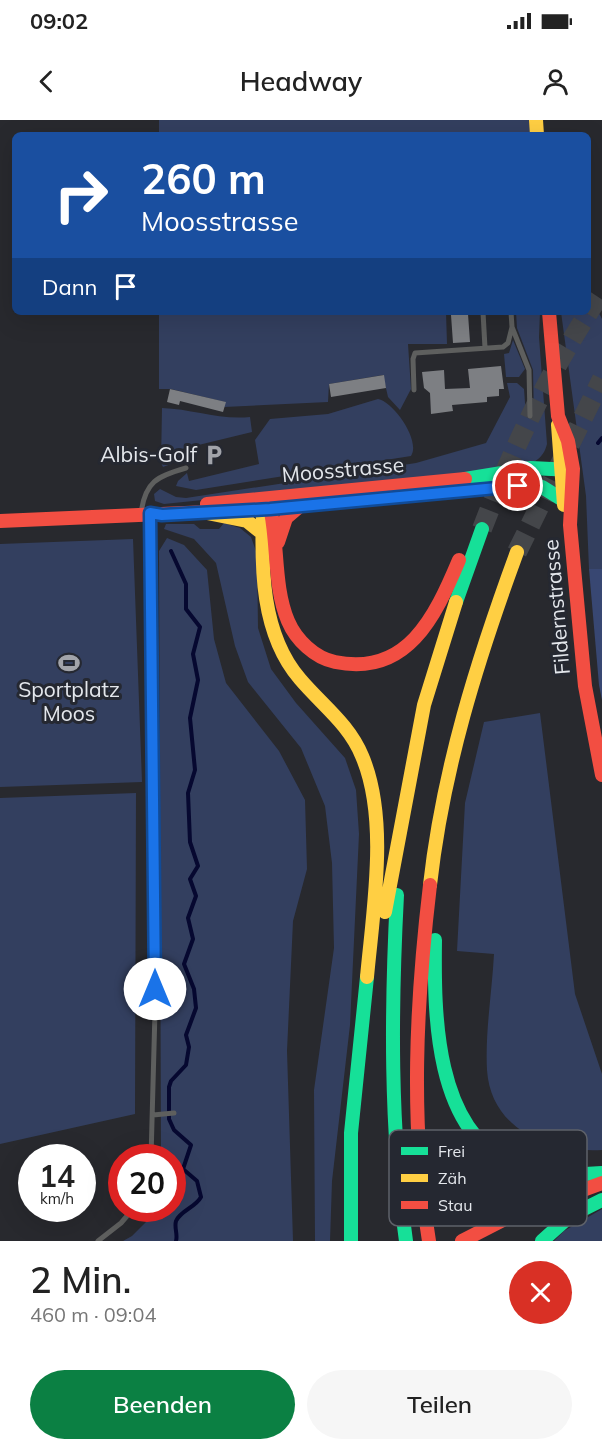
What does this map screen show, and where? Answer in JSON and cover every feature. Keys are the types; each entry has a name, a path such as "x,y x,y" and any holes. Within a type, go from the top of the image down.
{"main road":[{"path":"549,315 564,472 563,500 570,525"},
{"path":"536,467 549,454 558,416"},
{"name":"Moosstrasse","path":"0,521 148,513 162,515 207,513 489,477 536,467 564,472"},
{"name":"Moosstrasse","path":"502,487 564,472"},
{"name":"Fildernstrasse","path":"564,472 574,498 570,525 585,686 602,775"},
{"name":"Moosstrasse","path":"148,513 161,509 300,506 502,487 542,487 563,500"},
{"path":"267,506 262,533 268,601 276,638 294,672 351,735 363,756 373,798 376,827 373,913 353,1118 349,1188 353,1241"},
{"path":"267,506 278,545 284,607 292,629 319,655 342,664 360,665 390,658 421,634 434,616 477,528 433,671 388,885 372,1027 353,1241"},
{"path":"278,545 286,518 300,506"},
{"path":"207,513 248,521 262,533"},
{"path":"419,1130 417,1068 424,926 437,830 450,764 475,668 517,552"},
{"path":"394,1130 391,1057 393,957 402,812"},
{"path":"437,830 434,951 438,1016 447,1077 460,1116 470,1130"},
{"path":"587,1189 602,1183"},
{"path":"587,1208 602,1200"},
{"path":"404,1226 406,1241"},
{"path":"427,1226 429,1241"},
{"path":"462,1241 490,1226"},
{"path":"542,1241 559,1226"}],"lane":[{"path":"483,315 485,348"},
{"path":"511,315 512,327 528,370 530,416"},
{"path":"414,390 412,359 416,353 506,345 512,327"},
{"path":"152,1144 155,1000 148,513 143,497 148,485 160,477 186,468"},
{"path":"153,1114 174,1113"},
{"path":"98,1241 122,1222"}],"shaded area":[{"path":"159,120 530,120 531,132 159,132"},
{"path":"591,297 602,319 602,569 589,569 586,496 561,315 591,315"},
{"path":"159,315 446,315 447,344 408,344 411,389 400,410 388,397 383,375 329,384 328,402 224,407 225,402 171,389 159,389"},
{"path":"516,315 540,315 539,337 547,444 543,454 533,462 519,467 164,504 155,501 154,494 160,489 176,497 186,498 416,463 486,443 510,397 507,383 517,383 524,389 526,417 534,418 533,370 517,328"},
{"path":"513,340 525,369 519,377 506,377 504,354 509,353"},
{"path":"378,399 391,407 404,423 412,441 411,456 196,490 176,486 187,473 189,481 259,464 255,440 270,419 328,414"},
{"path":"162,408 227,417 250,417 252,432 182,449 185,461 176,463 175,459 171,460 171,464 163,467 161,463"},
{"path":"224,523 240,528 251,537 257,554 258,628 271,669 296,703 345,758 356,790 359,834 350,1025 332,1181 330,1241 315,1241 314,1090 334,948 332,863 325,806 301,748 248,682 235,646 216,563 194,539 164,529 166,524 194,524 200,529 219,529"},
{"path":"167,538 184,545 207,570 214,639 226,683 279,751 305,800 307,869 293,921 287,1051 293,1241 123,1241 132,1236 146,1222 186,1222 186,1144 161,1144 159,551"},
{"name":"Sportplatz Moos","path":"133,539 142,782 0,787 0,544"},
{"path":"589,569 602,569 602,700 599,685"},
{"path":"540,713 575,994 602,1074 602,1150 587,1150 587,1130 521,1130 499,1108 491,1091 487,1056 494,954 457,951 465,803 484,722"},
{"path":"136,793 135,1114 0,1144 0,798"},
{"path":"602,1209 602,1241 554,1241 573,1226 587,1226 587,1218"}],"building":[{"path":"451,315 468,315 470,342 453,343"},
{"path":"501,366 504,389 499,389 499,396 487,397 487,402 452,405 453,411 431,414 430,393 424,388 422,372 444,370 445,389 470,388 468,369"},
{"path":"384,375 386,388 331,397 329,384"},
{"path":"170,389 226,402 223,412 180,401 179,405 167,402"}],"waterway":[{"path":"598,443 602,438"},
{"path":"171,551 186,584 186,609 200,627 193,654 198,680 190,718 195,770 188,793 190,842 198,866 190,879 196,896 188,918 193,939 184,964 194,989 196,1008 186,1035 189,1047 186,1065 171,1081 169,1087 169,1119 174,1130 191,1145 183,1169 197,1181 201,1197 176,1221 176,1241"}],"tunnel":[{"path":"591,309 602,292"},
{"path":"482,529 535,407 587,315"},
{"path":"517,552 602,379"}],"traffic: fast":[{"path":"465,479 531,468 572,470"},
{"path":"254,510 502,487 542,487 563,500"},
{"path":"456,602 482,529"},
{"path":"396,1130 393,1068 397,895"},
{"path":"435,940 436,1001 444,1068 454,1099 471,1130"},
{"path":"351,1241 351,1133 367,977"},
{"path":"587,1173 602,1173"},
{"path":"587,1208 602,1200"},
{"path":"404,1226 406,1241"},
{"path":"542,1241 559,1226"}],"traffic: slow":[{"path":"536,120 537,132"},
{"path":"558,425 564,505"},
{"path":"263,510 262,554 266,599 277,642 300,679 350,734 362,756 370,781 375,808 377,865 367,977"},
{"path":"207,513 247,521 262,533"},
{"path":"430,885 443,799 463,716 488,634 517,552"},
{"path":"385,912 424,705 456,602"}],"traffic: jam":[{"path":"549,315 558,416 568,441 573,469 570,525 585,686 602,775"},
{"path":"207,504 465,479"},
{"path":"278,542 286,518 300,506"},
{"path":"0,521 254,510"},
{"path":"271,512 280,595 288,621 296,635 307,647 320,657 335,662 360,664 381,660 400,651 415,638 428,621 440,602 459,560"},
{"path":"418,1130 417,1063 421,974 430,885"},
{"path":"587,1189 602,1183"},
{"path":"427,1226 429,1241"},
{"path":"462,1241 491,1226"}],"place":[{"name":"Albis-Golf","path":"214,455"},
{"name":"Sportplatz Moos","path":"69,663"}],"route":[{"path":"155,989 150,513 162,515 270,509 518,486"}]}
